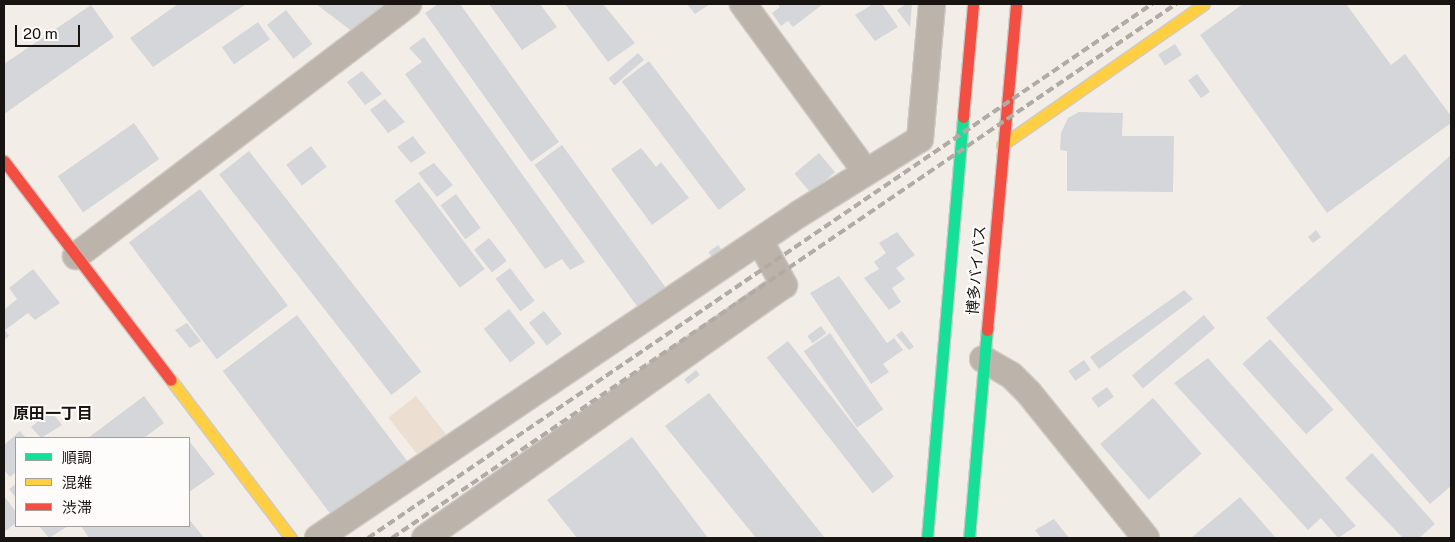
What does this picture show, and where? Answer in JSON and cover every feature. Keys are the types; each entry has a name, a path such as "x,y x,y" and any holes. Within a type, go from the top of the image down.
{"main road":[{"name":"博多バイパス","path":"927,538 973,4"},
{"name":"博多バイパス","path":"969,538 983,359 1016,4"},
{"path":"1002,145 1204,4"},
{"path":"4,161 292,538"}],"street":[{"path":"76,256 408,4"},
{"path":"743,4 866,172"},
{"path":"318,538 760,241 920,139 932,4"},
{"path":"425,538 784,285 760,241"},
{"path":"983,359 1011,375 1029,393 1146,538"}],"shaded area":[{"path":"416,396 449,439 422,460 388,418"}],"building":[{"path":"178,4 246,4 153,67 130,38"},
{"path":"316,4 391,4 353,32"},
{"path":"438,4 460,4 559,142 531,162 425,13"},
{"path":"489,4 540,4 557,27 522,50"},
{"path":"565,4 603,4 635,43 608,62"},
{"path":"687,4 710,4 695,14"},
{"path":"777,4 823,4 793,27 788,21 781,26 772,13 780,7"},
{"path":"873,4 882,4 898,27 875,41 855,15"},
{"path":"906,4 912,4 910,27 897,10"},
{"path":"1243,4 1346,4 1391,65 1405,54 1451,116 1451,123 1327,213 1200,35"},
{"path":"91,5 114,37 4,114 4,64"},
{"path":"286,10 312,44 294,59 267,25"},
{"path":"258,22 270,39 234,64 222,47"},
{"path":"424,37 585,262 570,270 562,259 545,269 405,74 422,62 409,48"},
{"path":"1175,44 1182,55 1165,66 1158,55"},
{"path":"638,53 644,60 614,85 609,79"},
{"path":"649,61 746,190 719,210 622,81"},
{"path":"362,71 382,94 365,105 347,82"},
{"path":"1197,74 1210,92 1201,98 1188,80"},
{"path":"385,99 405,122 388,133 370,110"},
{"path":"1079,112 1123,113 1122,136 1174,136 1173,192 1067,191 1067,151 1060,150 1061,133 1068,118"},
{"path":"134,123 159,159 83,212 58,176"},
{"path":"413,136 426,153 411,163 397,147"},
{"path":"562,145 670,293 642,313 534,165"},
{"path":"311,146 327,167 302,185 286,165"},
{"path":"641,148 656,167 661,162 689,198 652,225 611,169"},
{"path":"249,151 421,372 391,395 219,174"},
{"path":"819,153 835,172 811,193 794,174"},
{"path":"1451,155 1451,486 1430,504 1266,318"},
{"path":"434,163 453,185 437,197 418,173"},
{"path":"419,182 485,269 460,288 394,201"},
{"path":"200,189 288,306 217,359 129,243"},
{"path":"456,194 481,228 465,239 441,205"},
{"path":"1316,230 1321,237 1313,243 1308,237"},
{"path":"897,232 915,255 896,268 905,279 892,288 901,302 889,310 864,278 879,269 874,262 886,253 879,243"},
{"path":"489,238 507,261 492,273 474,250"},
{"path":"718,245 724,253 714,260 708,252"},
{"path":"510,268 535,301 520,312 496,279"},
{"path":"33,269 60,303 35,320 28,313 5,330 9,336 4,340 4,310 17,299 9,288"},
{"path":"839,276 887,343 894,338 903,350 883,364 889,372 871,384 810,293"},
{"path":"1184,290 1193,299 1099,369 1090,357"},
{"path":"509,309 535,343 510,363 484,329"},
{"path":"544,311 562,334 547,346 529,323"},
{"path":"297,315 411,467 337,523 223,371"},
{"path":"1204,315 1215,328 1143,388 1132,375"},
{"path":"187,323 201,341 190,348 175,330"},
{"path":"821,326 826,333 813,343 807,336"},
{"path":"902,331 914,347 909,350 896,335"},
{"path":"830,333 883,409 857,428 804,351"},
{"path":"1270,339 1334,410 1306,434 1243,364"},
{"path":"788,341 894,477 873,493 767,358"},
{"path":"1208,358 1356,526 1338,538 1321,518 1308,530 1174,383"},
{"path":"1084,360 1091,370 1075,381 1068,371"},
{"path":"696,370 700,375 688,384 684,379"},
{"path":"1107,387 1114,397 1098,408 1091,398"},
{"path":"709,393 825,538 756,538 665,426"},
{"path":"144,396 164,423 145,437 89,437"},
{"path":"1153,398 1202,454 1149,500 1100,444"},
{"path":"51,411 62,425 43,437 40,437 31,427"},
{"path":"20,431 25,437 15,437 15,473 10,477 4,470 4,445"},
{"path":"632,437 708,538 577,538 547,500"},
{"path":"190,442 215,474 190,491"},
{"path":"1372,453 1435,524 1419,538 1403,538 1345,478"},
{"path":"15,485 15,497 9,489"},
{"path":"4,496 15,511 15,524 4,532"},
{"path":"1240,497 1276,538 1191,538"},
{"path":"1054,519 1069,538 1041,538 1035,530"},
{"path":"190,520 204,538 89,538 82,527 190,527"},
{"path":"40,527 66,527 49,538"}],"railway":[{"path":"368,538 1152,4"},
{"path":"392,538 1176,4"}],"traffic: fast":[{"path":"927,538 963,117"},
{"path":"969,538 987,330"}],"traffic: slow":[{"path":"1002,145 1204,4"},
{"path":"171,380 291,538"}],"traffic: jam":[{"path":"963,117 973,4"},
{"path":"987,330 1016,4"},
{"path":"4,161 171,380"}],"district":[{"name":"原田一丁目","path":"53,414"}]}
